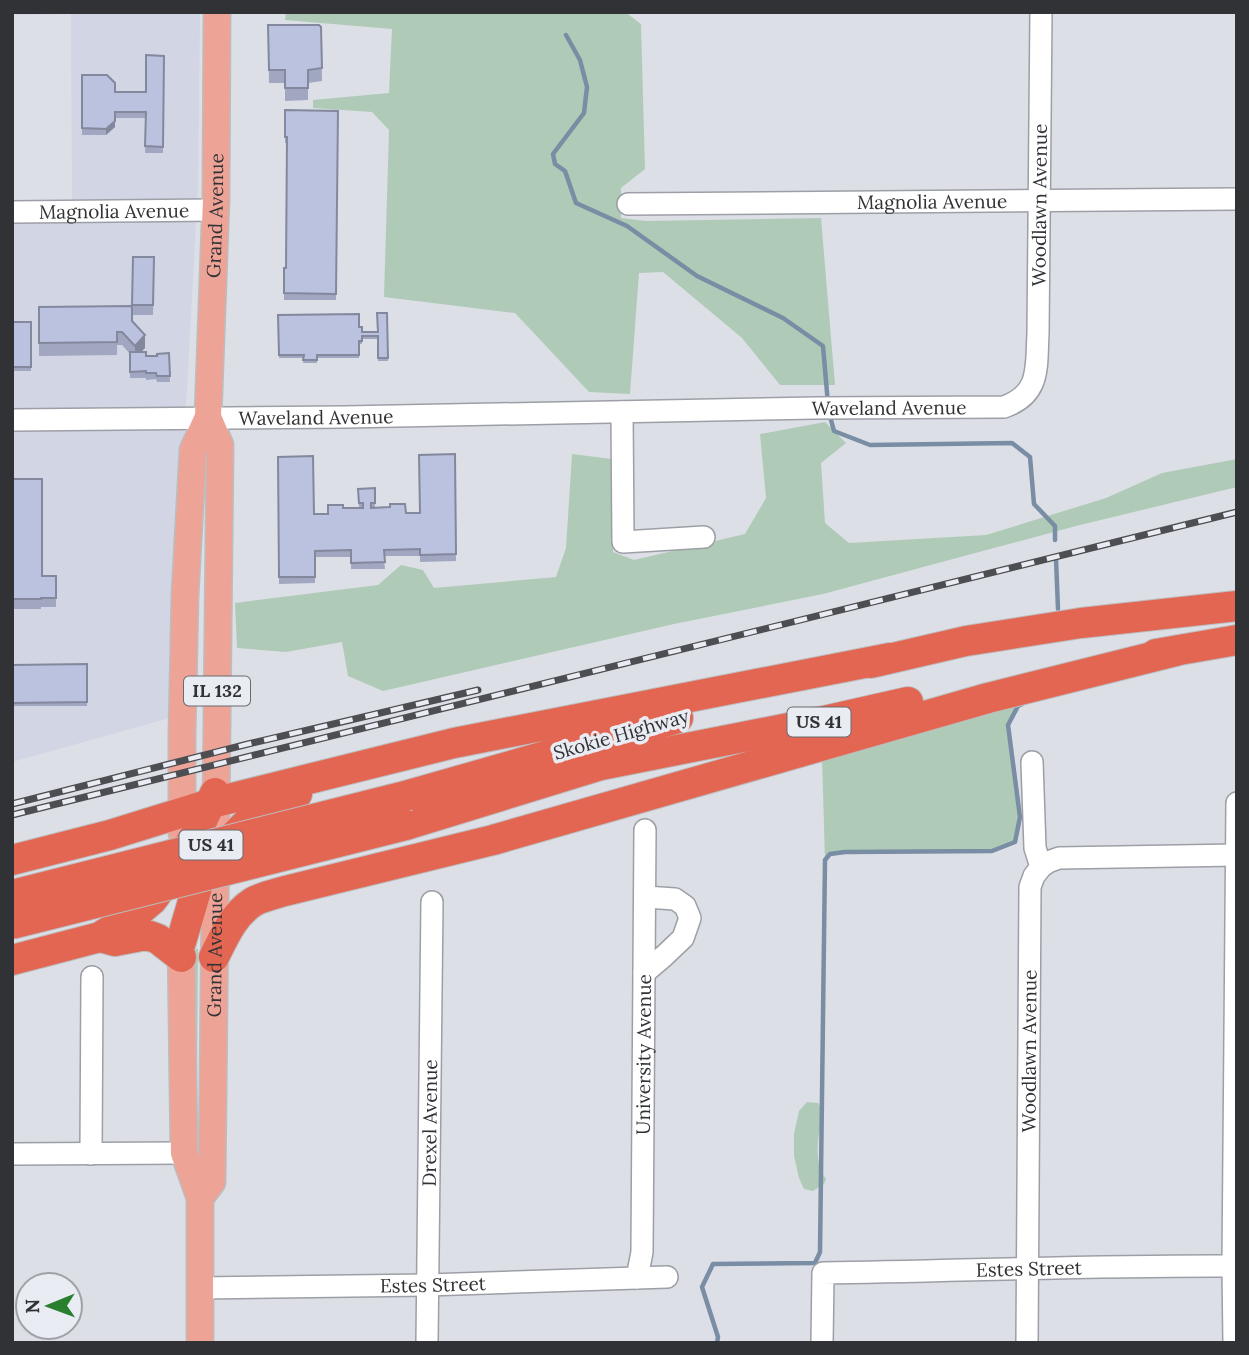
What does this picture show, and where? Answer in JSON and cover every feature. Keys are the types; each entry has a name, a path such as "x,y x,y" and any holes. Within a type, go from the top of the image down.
{"highway":[{"path":"966,641 1099,609 1237,589"},
{"name":"Skokie Highway","path":"12,895 409,795 890,658 966,641 1081,623 1237,606"},
{"name":"Skokie Highway","path":"12,924 406,825 601,765 824,721 1066,667 1237,640"},
{"path":"214,957 237,916 254,902 285,891 494,840 988,698 1176,651"},
{"path":"110,835 154,842 198,835 327,775 454,743 890,658"},
{"path":"12,860 110,835 233,835 274,805 327,775"},
{"path":"198,835 222,874 242,884 285,891"},
{"path":"198,835 206,894 215,914"},
{"path":"12,960 100,937 118,927 152,900 198,835"},
{"path":"100,937 115,941 150,936 181,950 198,835"}],"main road":[{"name":"Grand Avenue","path":"198,835 185,595 193,450 208,417 215,210 217,12"},
{"name":"Grand Avenue","path":"198,835 220,445 208,417"},
{"name":"Grand Avenue","path":"200,1198 212,1182 215,914"},
{"name":"Grand Avenue","path":"181,950 184,1153 200,1198 200,1343"}],"street":[{"name":"Woodlawn Avenue","path":"1026,395 1036,373 1038,334 1041,12"},
{"name":"Magnolia Avenue","path":"628,204 1237,200"},
{"name":"Magnolia Avenue","path":"12,212 215,210"},
{"name":"Waveland Avenue","path":"12,420 1004,407 1016,403 1026,395"},
{"path":"622,412 623,542 704,537"},
{"path":"1032,762 1035,848 1041,867 1059,858 1236,855"},
{"path":"1234,1343 1237,803"},
{"name":"University Avenue","path":"637,1278 642,1251 645,830"},
{"name":"Woodlawn Avenue","path":"1027,1343 1030,887 1041,867"},
{"path":"644,973 683,938 690,918 685,906 675,899 645,897"},
{"name":"Drexel Avenue","path":"427,1343 432,902"},
{"path":"91,1154 92,977"},
{"path":"12,1154 184,1153"},
{"name":"Estes Street","path":"822,1343 823,1273 1235,1266"},
{"name":"Estes Street","path":"199,1288 428,1285 667,1277"}],"shaded area":[{"path":"16,12 200,12 198,186 173,717 12,762 12,205 72,204 71,14 16,15"}],"green space":[{"path":"286,12 625,12 641,24 645,169 621,188 621,218 646,221 821,218 835,385 780,385 742,338 663,272 639,273 630,394 589,392 515,313 384,297 389,130 372,112 313,108 313,100 389,93 392,29 285,20"},
{"path":"825,422 846,443 821,463 825,523 849,543 986,535 1106,498 1162,473 1237,459 1237,487 1076,526 823,594 674,624 383,691 348,676 342,642 286,652 237,648 235,603 378,585 401,565 423,570 434,588 556,577 566,548 572,454 612,459 613,552 634,560 745,534 766,498 760,434"},
{"path":"1018,706 1008,725 1020,817 1015,842 992,851 845,852 830,854 825,860 822,758 961,716"},
{"path":"196,949 197,1080 194,1080 192,975"},
{"path":"807,1102 818,1103 823,1112 818,1155 826,1179 824,1184 813,1191 804,1189 794,1156 794,1134 799,1111"}],"building":[{"path":"268,25 321,27 322,68 308,70 308,88 285,88 285,70 269,70"},
{"path":"146,55 164,56 163,147 145,146 146,112 115,112 115,121 106,129 82,128 82,75 107,75 115,83 115,92 146,92"},
{"path":"285,110 338,111 336,294 284,293 287,137"},
{"path":"133,257 154,257 153,305 132,305"},
{"path":"132,306 132,321 145,335 135,346 122,332 117,332 117,342 39,343 39,307"},
{"path":"377,313 387,313 388,358 378,358 378,336 362,336 362,341 359,341 359,355 317,355 317,360 303,360 304,355 279,355 278,315 359,314 359,327 362,327 362,332 378,332"},
{"path":"12,322 31,322 31,367 12,367"},
{"path":"130,352 146,352 146,356 169,353 170,376 157,376 156,373 146,371 130,372"},
{"path":"455,454 456,554 420,555 420,549 384,550 385,562 351,563 351,550 315,551 315,577 279,577 278,457 313,456 314,514 328,514 328,505 363,508 363,503 359,503 358,489 375,488 375,503 371,503 371,508 405,504 406,513 420,513 419,455"},
{"path":"12,479 42,479 42,576 56,576 56,598 12,599"},
{"path":"87,664 87,702 12,703 12,665"}],"waterway":[{"path":"566,35 580,60 587,87 584,113 553,154 555,164 565,171 576,203 627,226 697,276 783,318 823,346 828,404"},
{"path":"831,420 834,431 870,445 1012,443 1030,457 1034,504 1055,526 1055,540"},
{"path":"1056,559 1058,609"},
{"path":"717,1343 718,1337 702,1287 713,1264 815,1263 820,1252 825,860 830,854 845,852 992,851 1015,842 1020,817 1008,725 1018,706 1022,704"}],"railway":[{"path":"12,815 1237,512"},
{"path":"12,804 248,744 478,690"}]}
